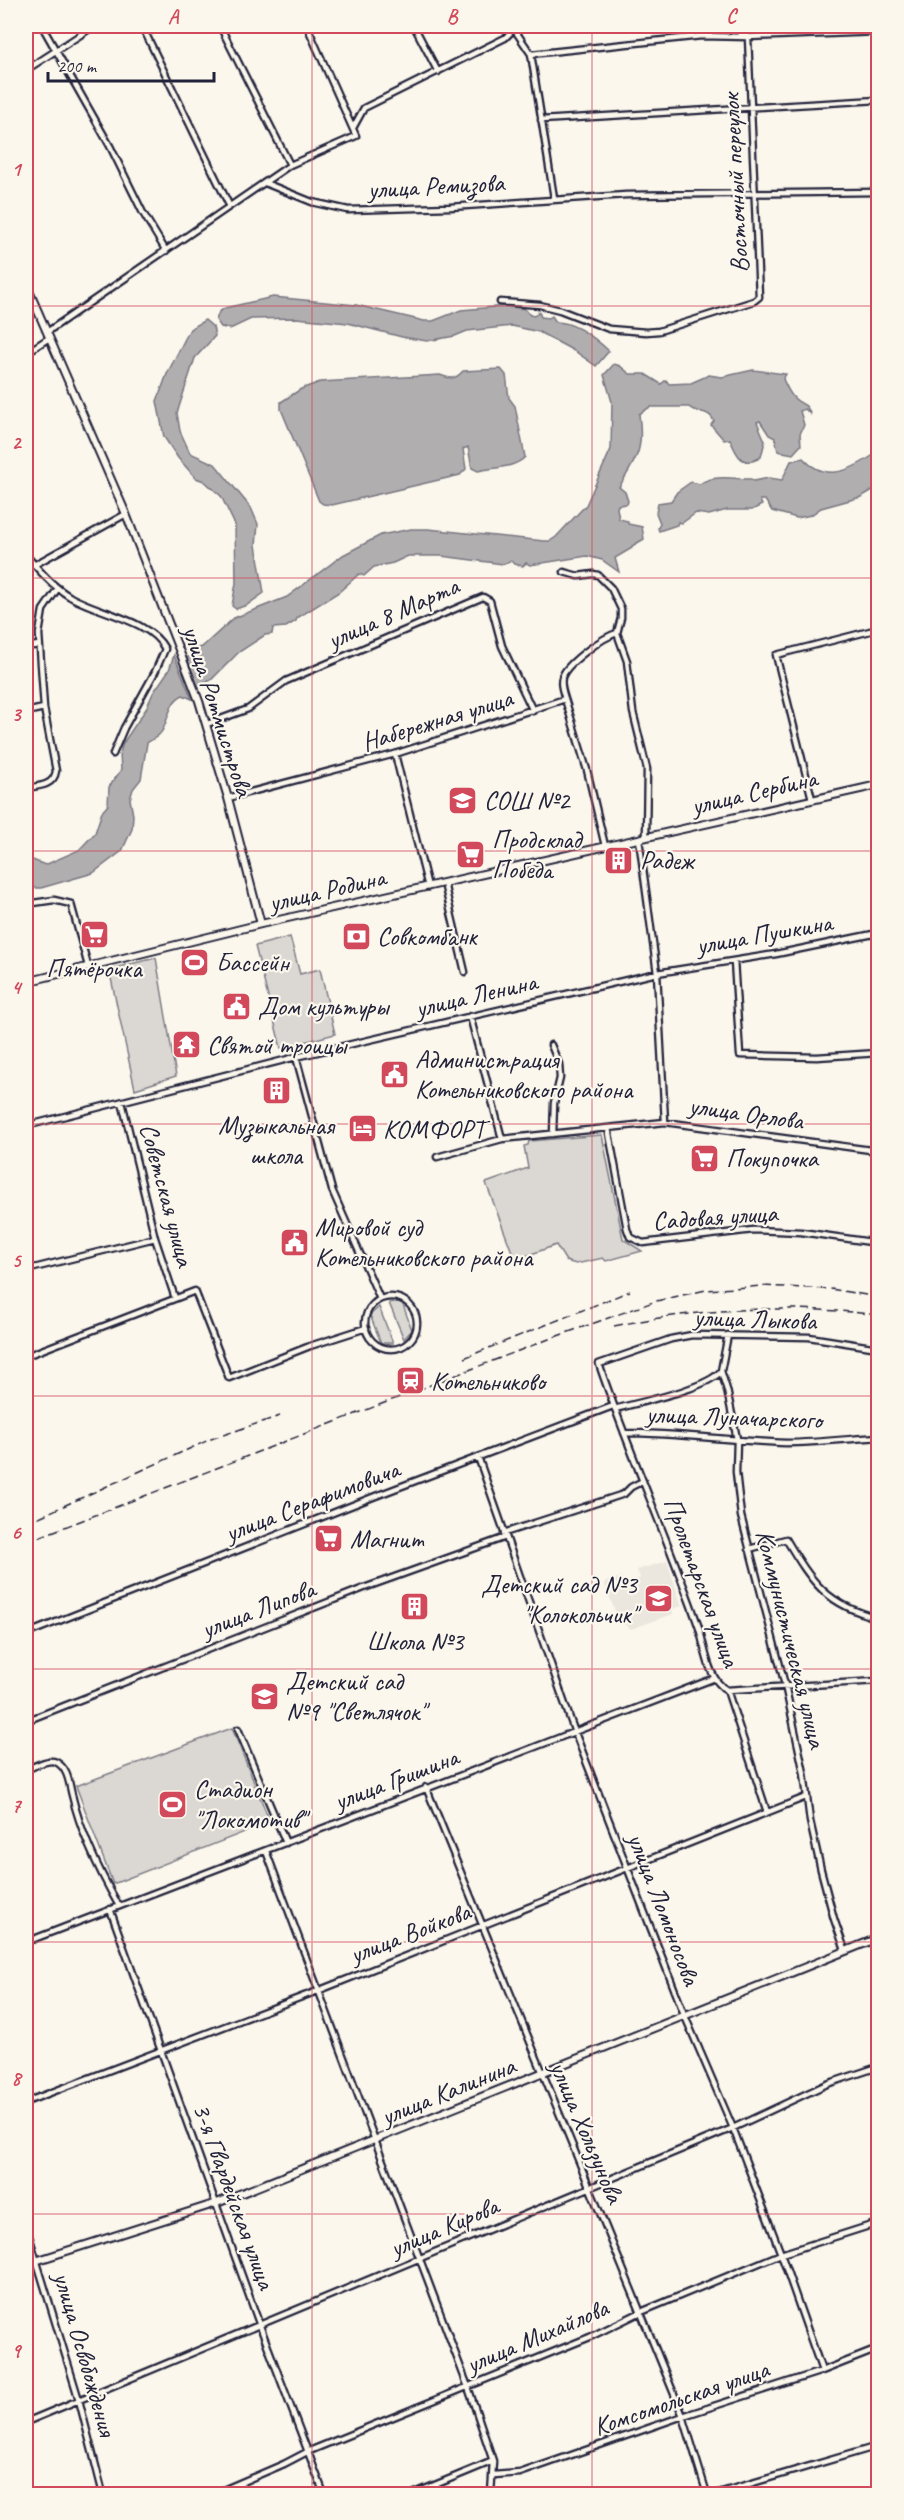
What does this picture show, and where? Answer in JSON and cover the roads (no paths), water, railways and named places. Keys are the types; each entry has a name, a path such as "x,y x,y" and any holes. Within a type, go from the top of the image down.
{"street":[{"path":"42,26 110,146 143,213 166,251"},
{"path":"26,70 94,26"},
{"path":"142,26 229,205"},
{"path":"146,33 160,26"},
{"path":"220,26 290,165"},
{"path":"26,352 229,205 290,165 356,136 307,26"},
{"path":"414,26 438,72"},
{"path":"729,26 748,37"},
{"path":"353,128 364,108 505,38 514,27 531,54 554,198"},
{"path":"531,54 702,36 748,37 879,32"},
{"name":"Восточный переулок","path":"500,302 540,305 560,310 609,329 646,333 754,301 759,297 748,37"},
{"path":"541,120 879,100"},
{"name":"улица Ремизова","path":"264,183 312,202 348,210 450,207 554,198 879,192"},
{"name":"улица Ротмистрова","path":"26,284 126,514 199,701 228,798 261,924"},
{"path":"34,565 126,514"},
{"path":"26,555 58,588 76,600 109,611 134,624 158,641 165,649 156,672 124,728 113,754"},
{"path":"564,572 578,576 593,574 605,580 621,609 617,633 627,661 633,712 647,769 642,838 657,973 665,1122"},
{"path":"26,788 43,785 55,778 56,759 44,708 39,645 43,610 58,588"},
{"name":"улица 8 Марта","path":"207,724 248,709 286,681 483,597 490,601 502,646 533,711"},
{"path":"812,799 776,656 879,629"},
{"path":"606,846 562,681 565,672 588,651 617,633"},
{"path":"26,647 39,645"},
{"name":"Набережная улица","path":"228,798 395,754 566,699"},
{"path":"26,712 44,708"},
{"path":"395,754 428,887"},
{"name":"улица Сербина","path":"642,838 879,785"},
{"name":"улица Родина","path":"26,982 261,924 642,838"},
{"path":"444,883 465,972"},
{"path":"26,904 54,900 71,904 88,966"},
{"name":"улица Пушкина","path":"657,973 734,961 879,933"},
{"path":"734,961 740,1055 817,1057 879,1053"},
{"name":"улица Ленина","path":"26,1126 296,1057 657,973"},
{"path":"470,1016 502,1139"},
{"path":"552,1045 559,1064 560,1078 554,1103 553,1134"},
{"path":"296,1057 332,1190 380,1299"},
{"name":"Советская улица","path":"122,1102 155,1238 175,1298 195,1291 229,1378 319,1342 366,1328"},
{"name":"улица Орлова","path":"437,1157 502,1139 665,1122 879,1151"},
{"name":"Садовая улица","path":"608,1128 627,1229 630,1237 643,1244 753,1230 801,1232 879,1243"},
{"path":"26,1270 155,1238"},
{"path":"393,1297 410,1305 416,1315 416,1334 403,1347 386,1349 375,1343 366,1328 367,1313 380,1299 393,1297"},
{"path":"26,1356 175,1298"},
{"name":"улица Лыкова","path":"599,1364 680,1337 728,1335 809,1337 879,1348"},
{"name":"Коммунистическая улица","path":"728,1335 721,1371 728,1390 737,1439 738,1494 748,1549 785,1685 804,1773 806,1797 830,1904 845,1950"},
{"name":"Пролетарская улица","path":"599,1364 699,1627 715,1678 727,1690 767,1812"},
{"name":"улица Серафимовича","path":"26,1634 478,1457 614,1408 669,1395 712,1379 721,1371"},
{"name":"улица Луначарского","path":"624,1433 685,1434 788,1443 879,1437"},
{"name":"улица Ломоносова","path":"478,1457 574,1730 684,2014 733,2128 822,2371"},
{"name":"улица Липова","path":"26,1721 364,1588 505,1535 624,1494 631,1486 643,1480"},
{"path":"748,1549 786,1539 798,1560 828,1596 838,1603 879,1618"},
{"name":"улица Гришина","path":"26,1942 574,1730 715,1678"},
{"path":"727,1690 785,1685 879,1682"},
{"path":"238,1729 286,1843"},
{"path":"26,1770 52,1761 65,1770 99,1871 119,1906"},
{"name":"улица Хользунова","path":"426,1787 683,2416 707,2494"},
{"name":"улица Войкова","path":"26,2102 320,1990 806,1797"},
{"path":"266,1851 468,2387 493,2461 494,2475 490,2494"},
{"name":"3-я Гвардейская улица","path":"110,1909 260,2326 324,2494"},
{"name":"улица Калинина","path":"26,2264 216,2203 376,2141 684,2014 879,1938"},
{"name":"улица Кирова","path":"26,2422 733,2128 827,2085 879,2067"},
{"name":"улица Михайлова","path":"214,2494 307,2452 590,2337 640,2312 781,2254 879,2223"},
{"name":"улица Освобождения","path":"26,2226 79,2400 103,2494"},
{"name":"Комсомольская улица","path":"494,2475 520,2473 683,2416 822,2371 879,2349"},
{"path":"715,2494 879,2446"},
{"path":"413,2494 493,2461"}],"railway":[{"path":"26,1542 549,1339 656,1301 706,1290 762,1286 830,1289 878,1297"},
{"path":"464,1358 630,1291"},
{"path":"614,1326 680,1315 746,1310 812,1310 878,1315"},
{"path":"26,1523 211,1439 280,1416"}],"place":[{"name":"СОШ №2","path":"463,800"},
{"name":"Продсклад Победа","path":"471,854"},
{"name":"Радеж","path":"619,860"},
{"name":"Пятёрочка","path":"94,934"},
{"name":"Совкомбанк","path":"356,936"},
{"name":"Бассейн","path":"195,962"},
{"name":"Дом культуры","path":"237,1006"},
{"name":"Святой троицы","path":"186,1045"},
{"name":"Администрация Котельниковского района","path":"394,1074"},
{"name":"Музыкальная школа","path":"276,1091"},
{"name":"КОМФОРТ","path":"362,1129"},
{"name":"Покупочка","path":"705,1158"},
{"name":"Мировой суд Котельниковского района","path":"294,1242"},
{"name":"Котельниково","path":"410,1381"},
{"name":"Магнит","path":"329,1539"},
{"name":"Детский сад №3 \"Колокольчик\"","path":"658,1599"},
{"name":"Школа №3","path":"415,1607"},
{"name":"Детский сад №9 \"Светлячок\"","path":"265,1696"},
{"name":"Стадион \"Локомотив\"","path":"173,1804"}]}
